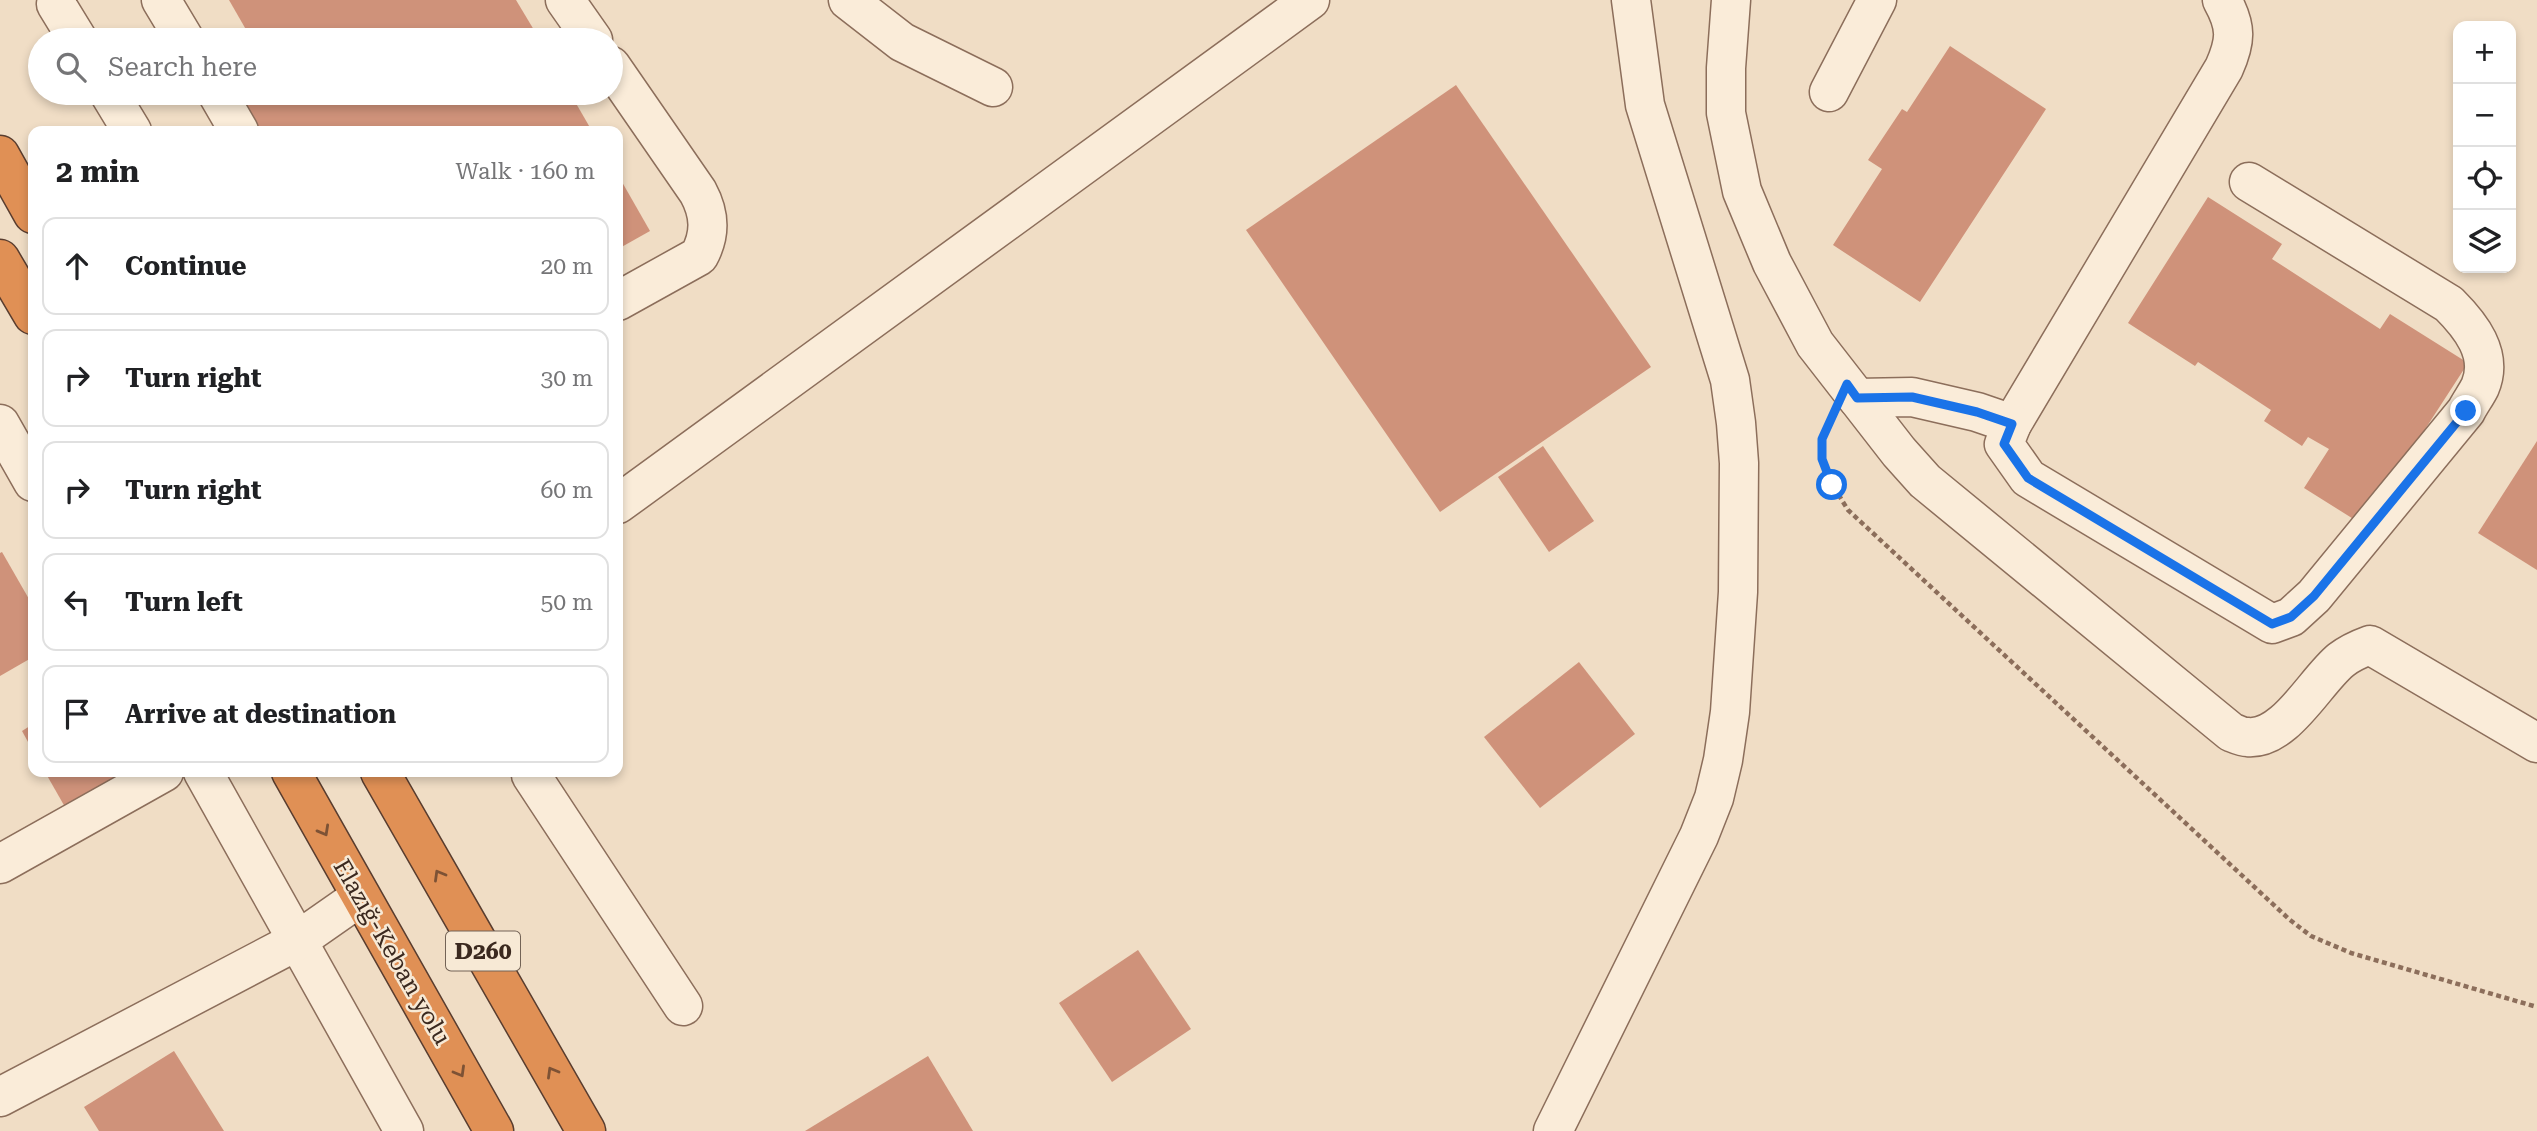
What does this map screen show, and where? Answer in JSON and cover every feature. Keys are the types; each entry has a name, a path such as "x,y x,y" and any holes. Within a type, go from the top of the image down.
{"highway":[{"path":"0,155 28,205"},
{"path":"0,259 28,307"},
{"name":"Elazığ-Keban yolu","path":"294,777 494,1131"},
{"name":"D260","path":"383,777 586,1131"}],"street":[{"path":"57,0 56,4 71,28"},
{"path":"161,0 178,28"},
{"path":"565,0 585,28"},
{"path":"848,0 902,42 993,87"},
{"path":"623,500 1310,0"},
{"path":"1553,1131 1699,836 1714,798 1730,712 1738,592 1739,463 1730,380 1645,105 1631,0"},
{"path":"1731,0 1726,113 1742,191 1772,263 1815,344 1899,452 1926,481 2231,732 2248,737 2266,735 2282,724 2339,661 2356,649 2370,645 2537,743"},
{"path":"1829,92 1877,0"},
{"path":"2222,0 2234,30 2233,48 2224,68 2012,424 2004,444 2028,478 2272,624 2291,617 2314,596 2466,411 2481,385 2484,367 2480,346 2471,327 2449,304 2249,182"},
{"path":"623,83 698,192 708,218 705,245 699,256 623,298"},
{"path":"116,105 129,126"},
{"path":"223,105 236,126"},
{"path":"1852,391 1912,397 1977,412 2012,424"},
{"path":"0,424 28,473"},
{"path":"0,864 155,777"},
{"path":"206,777 404,1131"},
{"path":"532,777 683,1006"},
{"path":"0,1097 297,941 360,897"}],"path":[{"path":"1852,391 1822,439 1822,459 1832,485 1848,509 2290,919 2311,936 2351,953 2537,1007"}],"building":[{"path":"229,0 516,0 533,28 245,28"},
{"path":"1950,46 2046,109 1920,302 1833,245 1882,169 1868,160 1902,109 1907,112"},
{"path":"1456,85 1651,367 1440,512 1246,230"},
{"path":"235,105 577,105 589,126 247,126"},
{"path":"623,184 650,231 623,246"},
{"path":"2208,197 2282,244 2272,259 2380,329 2390,314 2468,363 2363,525 2304,488 2329,449 2308,437 2302,446 2264,421 2271,410 2198,362 2195,366 2128,323"},
{"path":"2537,441 2537,570 2478,533"},
{"path":"1543,446 1594,521 1549,552 1498,477"},
{"path":"2,552 28,597 28,660 0,676"},
{"path":"1579,662 1635,734 1540,808 1484,737"},
{"path":"28,727 28,742 22,731"},
{"path":"48,777 117,777 65,807"},
{"path":"1138,950 1191,1029 1112,1082 1059,1003"},
{"path":"174,1051 224,1131 99,1131 84,1107"},
{"path":"928,1056 973,1131 805,1131"}],"route":[{"path":"1832,485 1822,459 1822,439 1847,384 1857,398 1912,397 1977,412 2012,424 2004,444 2028,478 2272,624 2291,617 2314,596 2466,411"}]}
